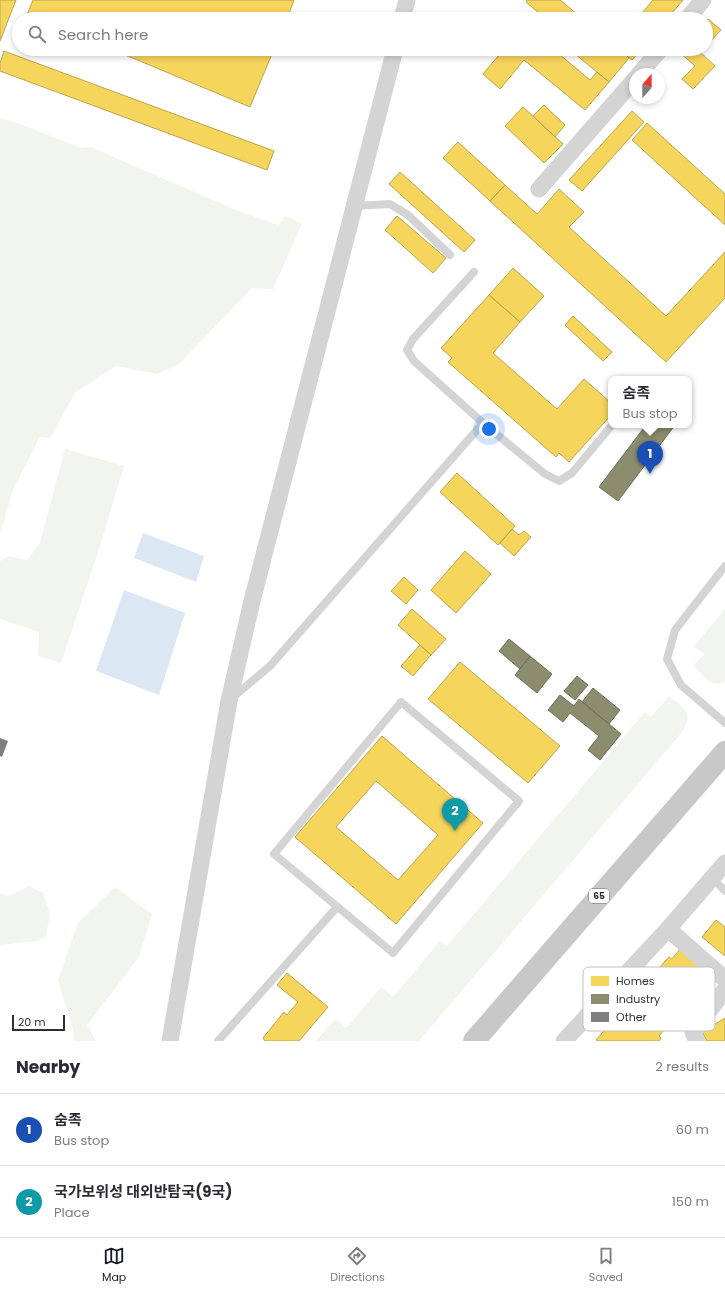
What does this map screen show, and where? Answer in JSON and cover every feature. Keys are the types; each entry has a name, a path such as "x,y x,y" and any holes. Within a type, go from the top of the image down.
{"main road":[{"name":"65","path":"474,1041 725,752"}],"street":[{"path":"404,12 407,0"},
{"path":"692,12 703,0"},
{"path":"170,1041 229,701 252,601 393,56"},
{"path":"644,68 655,56"},
{"path":"539,189 629,86"},
{"path":"633,967 725,863"},
{"path":"668,929 711,967"},
{"path":"715,970 725,979"},
{"path":"715,1003 725,990"},
{"path":"564,1041 583,1021"},
{"path":"693,1031 698,1041"}],"lane":[{"path":"354,206 390,204 408,215 450,255"},
{"path":"474,272 413,339 407,350 414,361 483,423 545,474 559,481 572,474 610,428"},
{"path":"229,701 270,666 483,423"},
{"path":"725,566 675,630 667,659 681,685 725,723"},
{"path":"401,702 519,801 393,953 338,907 274,854 401,702"},
{"path":"712,878 725,891"},
{"path":"218,1041 338,907"}],"shaded area":[{"path":"0,118 15,122 81,148 91,147 231,208 278,225 285,216 302,224 273,289 252,288 179,364 157,374 116,366 75,393 50,438 40,437 13,490 0,534"},
{"path":"65,449 124,466 100,546 61,663 38,656 39,632 0,619 0,561 8,556 27,560 40,543"},
{"path":"143,533 204,556 196,582 134,558"},
{"path":"124,590 185,613 159,695 96,671"},
{"path":"725,609 725,681 716,684 704,677 694,666 704,654 694,646"},
{"path":"669,696 682,707 687,715 686,725 683,731 419,1041 316,1041 335,1019 346,1028 381,987 393,997 440,941 447,946 645,712 651,717"},
{"path":"29,886 43,893 50,913 46,936 37,941 0,945 0,893 8,896"},
{"path":"115,887 152,914 139,957 87,1025 96,1041 73,1041 74,1033 58,980 78,923"}],"building: Homes":[{"path":"0,0 16,0 0,41"},
{"path":"33,0 294,0 290,12 28,12"},
{"path":"527,0 560,0 575,12 538,12 526,2"},
{"path":"653,0 683,0 673,12 643,12"},
{"path":"713,23 721,30 713,39"},
{"path":"4,51 12,54 12,56 18,56 274,151 267,170 0,71 0,63"},
{"path":"128,56 271,56 250,107"},
{"path":"498,56 561,56 590,80 597,72 609,82 585,110 524,60 500,89 483,74"},
{"path":"577,56 627,56 629,58 609,82"},
{"path":"627,56 636,56 632,60"},
{"path":"684,56 704,56 715,66 693,89 682,79 695,66"},
{"path":"544,105 565,125 555,137 533,116"},
{"path":"523,107 563,144 544,163 505,126"},
{"path":"632,111 644,122 582,191 569,180"},
{"path":"647,123 725,194 725,225 632,140"},
{"path":"458,142 505,185 490,201 443,158"},
{"path":"400,172 475,240 464,252 389,184"},
{"path":"505,185 537,214 559,189 584,212 569,227 666,316 725,252 725,298 666,362 490,201"},
{"path":"397,216 446,258 433,273 385,230"},
{"path":"513,268 544,296 520,322 489,295"},
{"path":"489,295 520,322 493,353 557,409 584,379 608,400 608,418 569,462 559,453 556,457 448,362 452,358 441,348"},
{"path":"573,316 612,352 603,361 565,325"},
{"path":"457,473 515,526 498,545 440,492"},
{"path":"512,529 519,535 524,531 531,537 514,556 500,543"},
{"path":"465,551 491,574 456,613 431,590"},
{"path":"404,577 418,590 406,604 391,591"},
{"path":"412,609 446,639 431,655 398,625"},
{"path":"420,645 431,655 413,676 401,666"},
{"path":"460,662 560,746 528,783 428,699"},
{"path":"382,736 483,823 396,924 295,837","holes":["376,781 438,835 398,880 336,827"]},
{"path":"716,920 725,927 725,956 702,937"},
{"path":"680,949 701,967 660,967 669,957 672,959"},
{"path":"287,973 328,1007 299,1041 265,1041 263,1038 284,1012 287,1015 298,1002 277,985"},
{"path":"725,1018 725,1041 707,1041 702,1032 715,1031 715,1024"},
{"path":"604,1031 663,1031 659,1036 661,1038 659,1041 596,1040"}],"building: Industry":[{"path":"644,428 673,428 618,501 599,487"},
{"path":"509,639 530,656 520,669 499,651"},
{"path":"530,656 552,674 537,693 515,675"},
{"path":"577,676 588,685 575,700 564,691"},
{"path":"593,688 620,710 609,724 582,702"},
{"path":"560,695 574,706 579,699 621,734 600,760 588,750 599,736 570,713 563,722 548,710"}],"building: Other":[{"path":"0,738 8,741 2,757 0,756"}],"place":[{"name":"숨족","path":"650,474"},
{"name":"국가보위성 대외반탐국(9국)","path":"455,831"}]}
